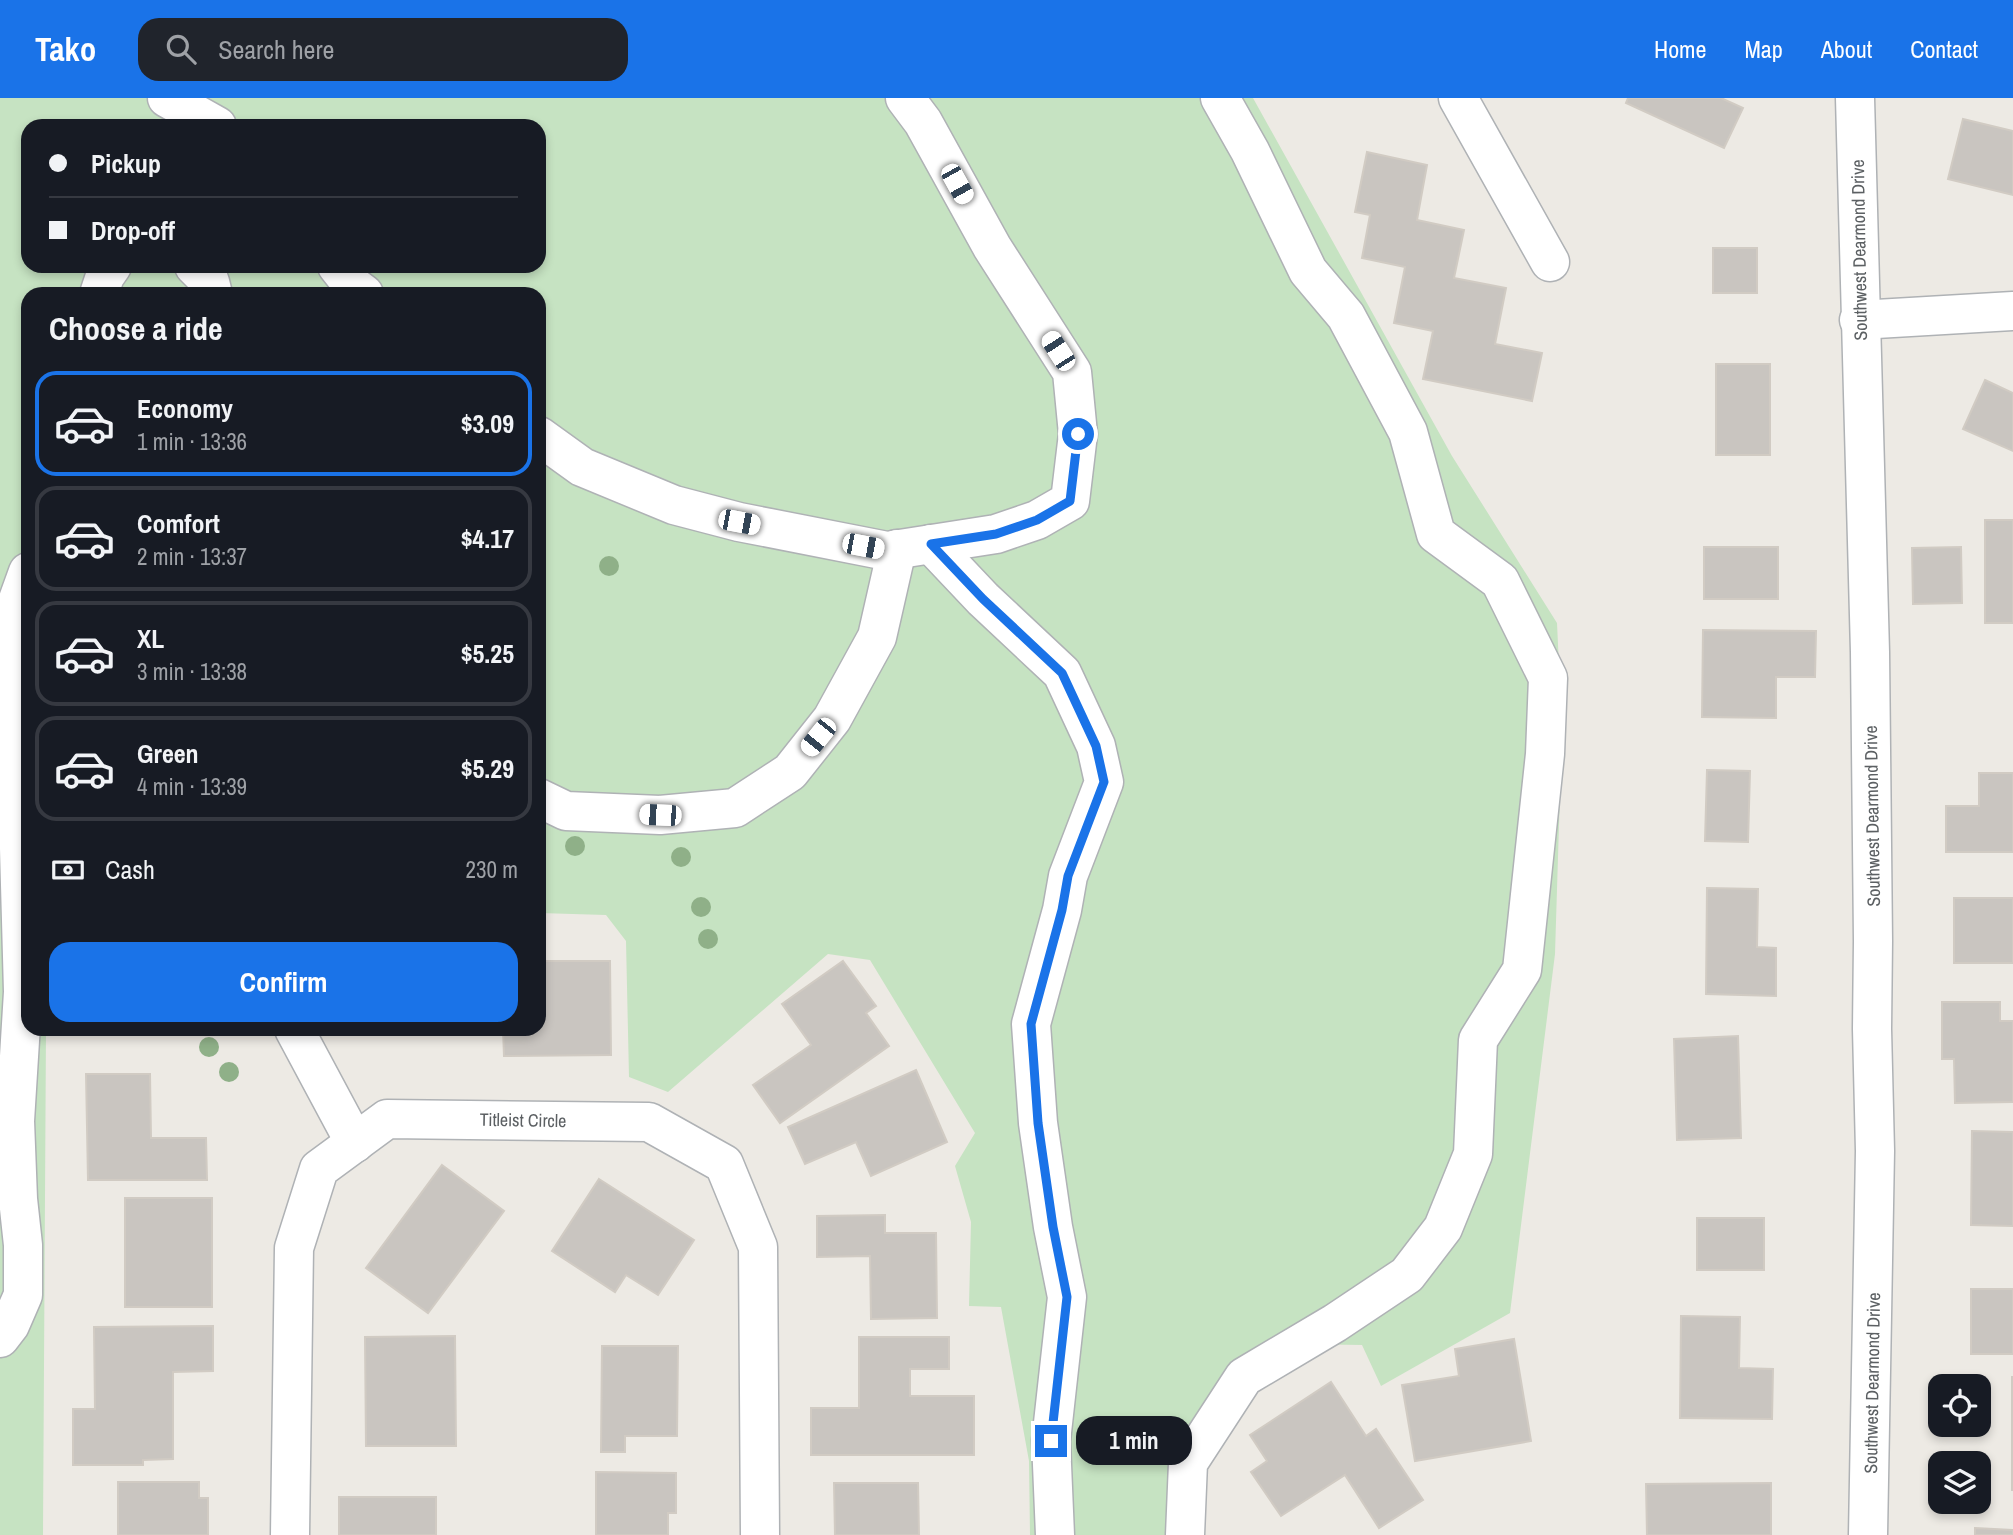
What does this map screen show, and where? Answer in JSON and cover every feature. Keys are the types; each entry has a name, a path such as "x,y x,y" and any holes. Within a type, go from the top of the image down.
{"street":[{"path":"167,98 204,119"},
{"path":"546,441 582,467 674,505 739,522 887,551 996,534 1037,520 1070,501 1078,434 1072,372 992,247 923,122 905,98"},
{"path":"1185,1535 1188,1463 1244,1377 1335,1323 1407,1275 1443,1228 1473,1153 1478,1040 1522,970 1545,754 1548,678 1500,581 1436,534 1408,432 1346,316 1308,271 1250,151 1220,98"},
{"path":"1458,98 1550,262"},
{"name":"Southwest Dearmond Drive","path":"1855,98 1870,652 1874,941 1872,1029 1875,1151 1868,1535"},
{"path":"201,273 211,287"},
{"path":"343,273 355,287"},
{"path":"1859,320 2013,311"},
{"path":"546,801 566,811 660,815 735,808 790,772 832,719 877,638 914,547"},
{"path":"914,547 983,599 1062,673 1096,746 1104,782 1068,876 1062,910 1031,1024 1038,1123 1053,1227 1067,1297 1051,1441 1055,1535"},
{"path":"21,591 15,608 9,655 15,705 21,920"},
{"path":"0,1338 10,1325 23,1295 23,1245 15,1121 21,1024"},
{"path":"299,1036 355,1143"},
{"name":"Titleist Circle","path":"290,1535 294,1248 319,1169 387,1119 649,1122 724,1164 758,1247 760,1535"}],"green space":[{"path":"0,98 1253,98 1452,456 1557,623 1562,729 1555,954 1510,1313 1381,1386 1362,1345 1298,1344 1244,1397 1202,1470 1201,1535 1030,1535 1029,1461 1001,1307 969,1306 971,1222 955,1166 975,1133 870,960 828,954 668,1092 629,1077 626,941 606,915 546,913 546,287 21,287 21,1036 46,1036 43,1535 0,1535"}],"building":[{"path":"1628,98 1721,98 1743,108 1724,148 1626,103"},
{"path":"1963,119 2013,131 2013,195 1948,179"},
{"path":"1367,152 1427,165 1417,220 1464,230 1454,278 1506,288 1495,344 1542,353 1532,401 1423,379 1433,331 1394,323 1405,267 1362,258 1370,215 1355,212"},
{"path":"1713,248 1757,248 1757,293 1713,293"},
{"path":"1716,364 1770,364 1770,455 1716,455"},
{"path":"1985,380 2013,393 2013,451 1963,429"},
{"path":"1985,520 2013,520 2013,623 1985,623"},
{"path":"1704,547 1778,547 1778,599 1704,599"},
{"path":"1961,547 1962,603 1913,604 1912,548"},
{"path":"1703,630 1816,631 1815,677 1776,677 1776,718 1702,717"},
{"path":"1707,770 1750,771 1748,842 1705,841"},
{"path":"1979,773 2013,773 2013,852 1946,852 1946,806 1979,806"},
{"path":"1707,888 1758,889 1757,947 1776,948 1776,996 1706,994"},
{"path":"1954,898 2013,898 2013,963 1954,963"},
{"path":"546,961 610,961 611,1055 504,1056 503,1036 546,1036"},
{"path":"843,961 876,1006 866,1013 889,1046 780,1123 753,1085 811,1045 782,1004"},
{"path":"1942,1002 2000,1002 2000,1021 2013,1021 2013,1102 1955,1103 1954,1059 1942,1059"},
{"path":"1738,1036 1741,1138 1677,1140 1674,1039"},
{"path":"916,1070 947,1142 871,1176 856,1142 805,1164 788,1127"},
{"path":"86,1074 150,1074 151,1138 206,1138 207,1180 88,1180"},
{"path":"1972,1131 2013,1132 2013,1226 1971,1225"},
{"path":"442,1165 504,1211 428,1313 366,1268"},
{"path":"599,1179 694,1240 658,1295 626,1275 615,1292 552,1251"},
{"path":"125,1198 212,1198 212,1307 125,1307"},
{"path":"885,1215 885,1233 936,1233 937,1318 871,1319 870,1256 817,1257 817,1216"},
{"path":"1697,1218 1764,1218 1764,1270 1697,1270"},
{"path":"1971,1289 2013,1289 2013,1354 1971,1354"},
{"path":"1681,1316 1740,1317 1739,1368 1773,1369 1772,1419 1680,1418"},
{"path":"213,1326 213,1371 173,1372 173,1459 143,1460 143,1465 73,1465 73,1409 95,1409 94,1327"},
{"path":"455,1336 456,1446 366,1446 365,1337"},
{"path":"859,1337 949,1337 949,1369 910,1369 910,1396 974,1396 974,1455 811,1455 811,1408 859,1408"},
{"path":"1514,1339 1531,1441 1415,1461 1402,1385 1459,1376 1455,1349"},
{"path":"602,1346 678,1346 677,1436 625,1436 625,1452 601,1452"},
{"path":"2013,1377 2013,1490 2012,1490"},
{"path":"1331,1382 1366,1436 1376,1429 1423,1500 1379,1528 1345,1475 1281,1516 1251,1472 1267,1461 1250,1435"},
{"path":"596,1472 676,1473 676,1513 668,1513 668,1535 596,1535"},
{"path":"118,1482 199,1482 199,1498 208,1498 208,1535 118,1535"},
{"path":"834,1483 918,1483 919,1535 835,1535"},
{"path":"1771,1483 1771,1535 1647,1535 1646,1484"},
{"path":"339,1497 436,1497 436,1535 339,1535"},
{"path":"1975,1528 2013,1530 2013,1535 1975,1535"}],"route":[{"path":"1051,1441 1067,1297 1053,1227 1038,1123 1031,1024 1062,910 1068,876 1104,782 1096,746 1062,673 983,599 931,544 996,534 1037,520 1070,501 1078,434"}]}
